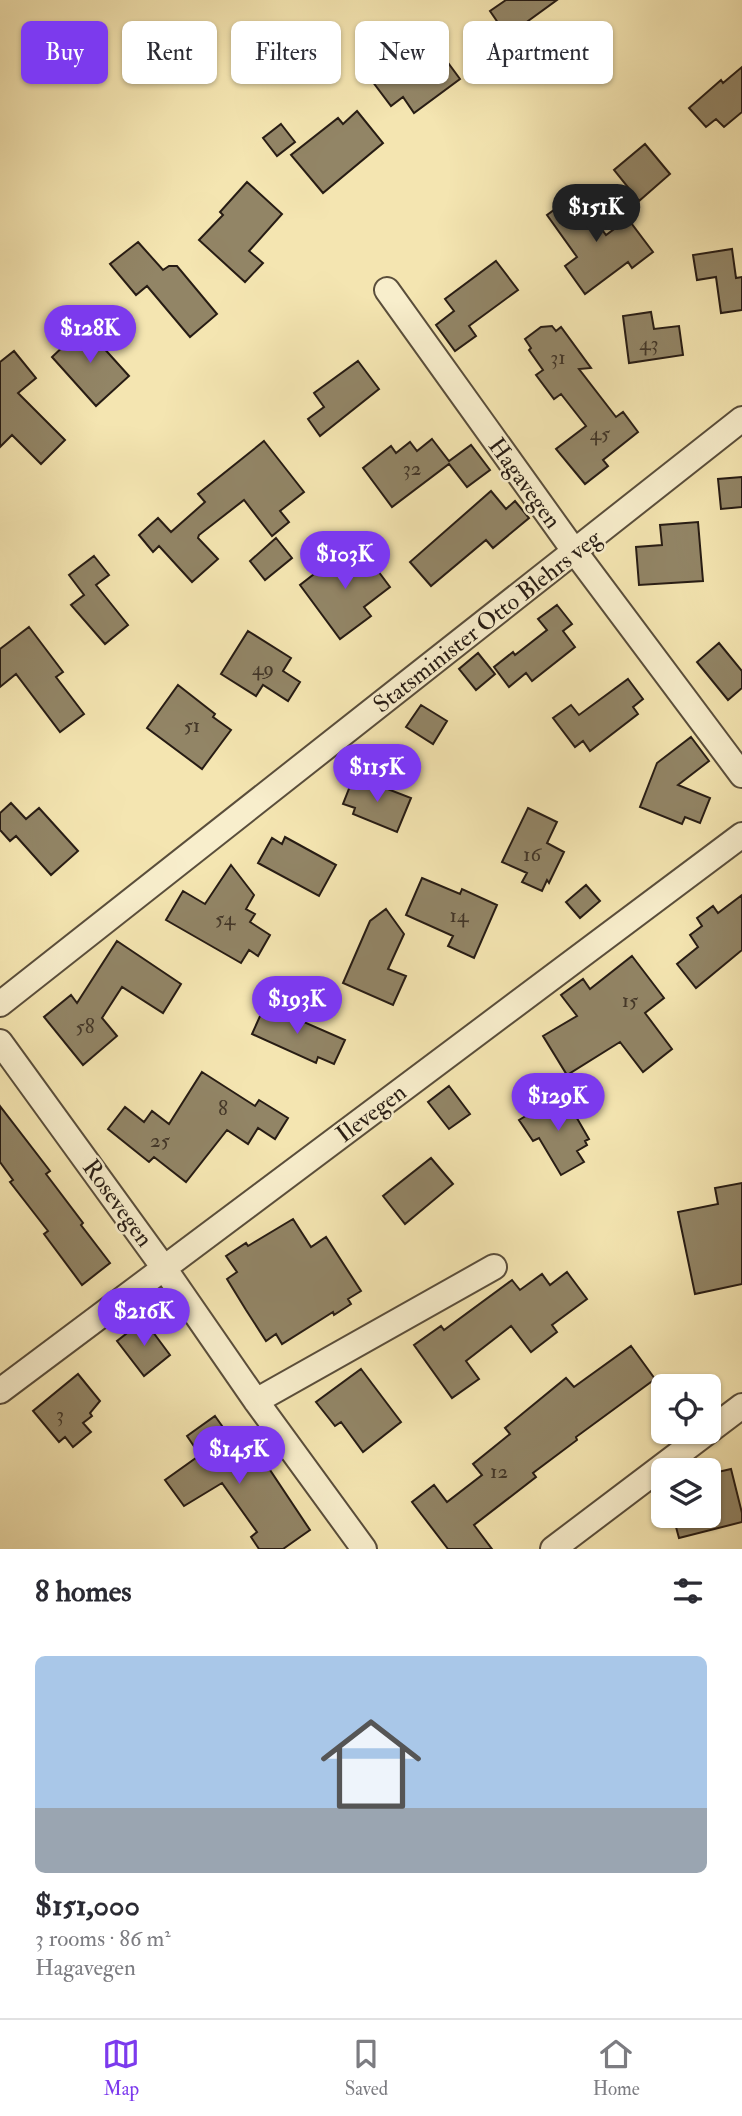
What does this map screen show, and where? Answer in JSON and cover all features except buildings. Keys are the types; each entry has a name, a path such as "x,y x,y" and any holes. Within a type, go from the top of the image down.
{"street":[{"name":"Hagavegen","path":"387,290 575,552 742,775"},
{"name":"Statsminister Otto Blehrs veg","path":"0,1004 742,419"},
{"name":"Ilevegen","path":"0,1391 742,835"},
{"name":"Rosevegen","path":"0,1042 363,1549"},
{"path":"256,1401 494,1267"},
{"path":"553,1549 742,1406"}]}
